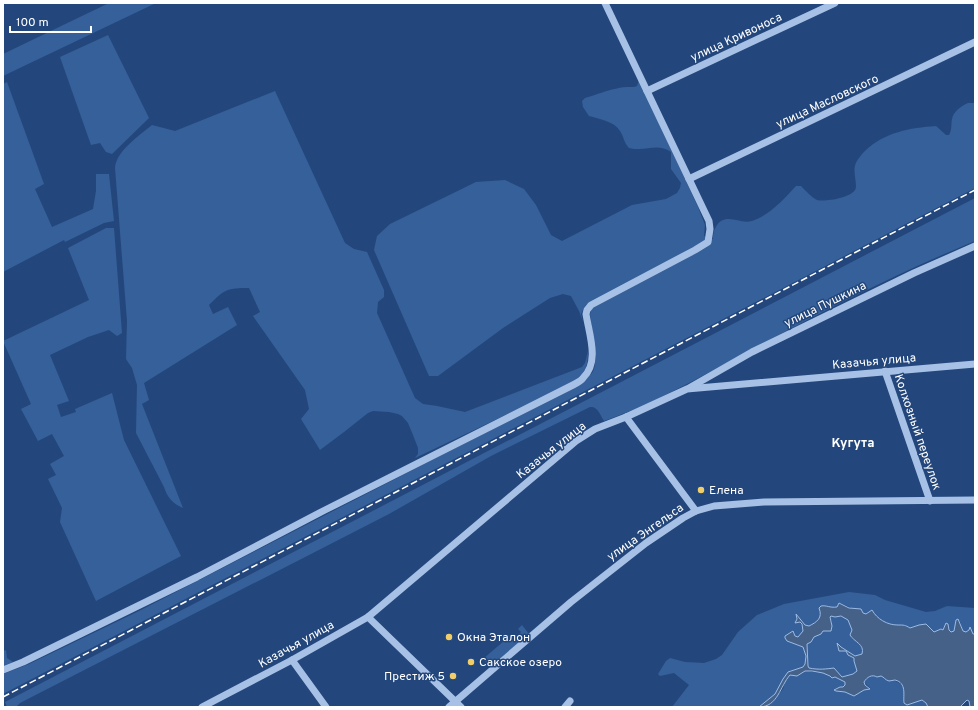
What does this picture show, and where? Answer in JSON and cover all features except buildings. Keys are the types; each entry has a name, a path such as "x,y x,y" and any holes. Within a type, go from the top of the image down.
{"street":[{"path":"3,670 23,662 196,577 573,385 584,378 589,371 592,362 592,351 586,314 587,310 592,305 708,242 710,229 709,221 606,3"},
{"name":"улица Кривоноса","path":"647,91 835,3"},
{"name":"улица Масловского","path":"689,179 975,42"},
{"name":"улица Пушкина","path":"687,389 760,348 914,273 975,246"},
{"name":"Казачья улица","path":"202,707 292,660 368,616 576,441 595,429 626,417 687,389 975,364"},
{"name":"Колхозный переулок","path":"885,371 930,501"},
{"path":"626,417 696,511"},
{"name":"улица Энгельса","path":"449,707 570,602 646,543 689,514 696,511 714,506 756,502 975,500"},
{"path":"368,616 461,707"},
{"path":"292,660 326,707"}],"shaded area":[{"path":"109,3 156,3 3,76 3,54"},
{"path":"108,35 149,118 112,154 106,152 100,143 91,145 60,57"},
{"path":"639,80 698,207 705,225 704,236 708,238 697,247 586,305 581,314 583,322 571,296 563,294 550,298 503,328 438,376 429,376 374,250 377,236 390,224 476,182 505,180 524,189 536,205 551,235 562,241 632,205 666,199 677,193 681,183 671,169 671,152 663,148 629,148 621,133 614,125 589,116 583,107 582,101 585,98 624,87 636,87"},
{"path":"7,82 44,184 35,189 52,227 93,209 96,191 96,174 109,174 114,221 104,223 65,242 64,240 3,272 3,84"},
{"path":"275,91 345,243 354,249 367,252 384,290 384,297 378,302 377,313 415,398 423,404 465,412 582,367 585,363 588,351 586,368 577,379 567,386 415,458 418,454 418,448 408,423 402,416 389,412 373,411 368,413 320,450 301,419 309,409 305,390 253,316 260,312 249,288 227,290 209,305 213,314 228,307 237,325 144,383 149,400 142,404 183,508 173,502 167,494 136,433 137,385 132,368 126,359 127,321 115,168 116,162 129,144 152,125 175,131"},
{"path":"968,103 975,103 975,188 3,694 3,674 29,664 139,611 573,389 592,373 594,368 595,353 590,314 592,308 710,239 713,239 715,228 721,221 729,219 747,222 765,215 786,197 796,186 801,186 817,200 831,200 852,193 856,188 856,162 863,153 873,145 889,135 926,127 936,126 946,135 949,135 954,114"},
{"path":"975,198 975,241 840,303 684,386 645,405 604,421 597,409 590,407 491,456 389,514 20,703 16,707 7,707 5,702"},
{"path":"106,228 114,228 122,333 117,336 109,330 88,337 50,355 69,401 57,405 61,417 76,412 75,409 112,393 124,440 181,556 96,601 60,522 62,508 48,479 56,475 50,464 64,456 52,434 38,441 21,409 31,404 3,341 89,300 68,248"},
{"path":"849,592 875,595 885,600 926,612 935,611 947,606 975,608 975,634 973,634 970,627 966,632 963,631 960,622 956,620 954,631 951,632 949,630 948,624 943,631 934,633 928,626 919,625 910,628 882,621 870,611 866,614 840,603 837,607 830,608 821,613 819,618 809,626 805,625 797,615 796,622 800,622 803,627 803,631 799,637 795,636 793,631 785,636 787,641 803,647 806,656 805,664 803,667 791,671 775,694 759,707 672,707 689,685 674,673 660,676 658,674 666,661 670,658 685,662 704,663 716,659 722,655 738,632 757,615 784,604"},
{"path":"839,603 849,608 861,609 863,613 866,614 872,610 886,623 904,625 910,628 926,624 934,632 941,629 943,630 946,623 948,624 951,632 954,631 956,620 958,619 963,631 966,632 970,627 973,634 975,634 975,707 970,707 969,701 967,700 960,707 928,707 922,700 907,705 904,703 903,686 895,680 888,681 881,676 868,677 864,682 870,689 864,690 854,696 845,692 834,690 843,687 845,682 835,677 832,678 823,673 805,671 797,676 790,675 775,700 770,704 759,707 775,694 788,672 803,667 805,664 806,656 803,647 787,641 785,638 785,636 793,631 795,636 798,637 803,631 802,624 800,622 795,623 797,619 796,614 805,625 809,626 820,617 819,608 821,606 837,607","holes":["841,616 848,620 852,630 850,635 861,645 863,651 862,654 855,656 837,643 839,651 846,651 848,655 854,658 857,671 853,674 842,677 834,668 816,669 809,668 808,666 807,644 823,631 831,631 832,626 830,617"]},
{"path":"831,616 842,617 849,621 852,628 852,639 859,643 862,647 862,654 855,656 838,645 837,647 846,651 848,655 854,658 857,671 853,674 842,677 834,668 816,669 809,668 808,666 807,644 816,635 823,631 831,631"},
{"path":"522,625 529,634 491,668 483,659 511,635 515,638 521,632 518,629"},
{"path":"6,650 7,658 13,662 3,666 3,651"},
{"path":"805,671 823,673 843,680 845,685 835,689 854,696 870,688 864,682 868,677 884,677 885,679 901,684 904,690 904,700 912,703 922,700 928,707 765,707 774,700 783,689 786,679 790,675"}],"railway":[{"path":"3,697 975,190"}],"place":[{"name":"Елена","path":"701,490"},
{"name":"Окна Эталон","path":"449,637"},
{"name":"Сакское озеро","path":"471,662"},
{"name":"Престиж 5","path":"453,676"}],"district":[{"name":"Кугута","path":"853,442"}]}
